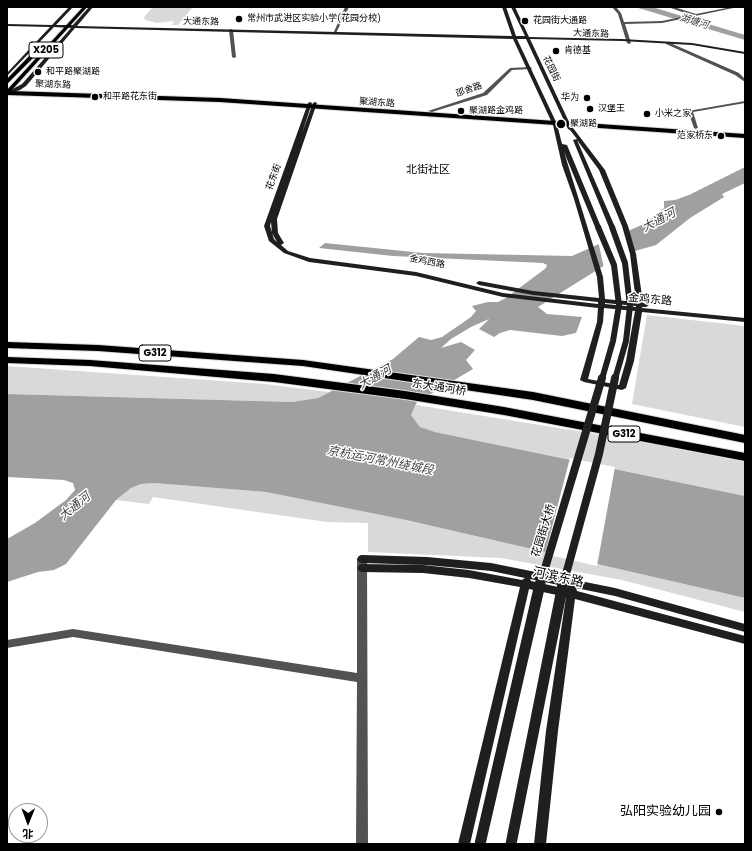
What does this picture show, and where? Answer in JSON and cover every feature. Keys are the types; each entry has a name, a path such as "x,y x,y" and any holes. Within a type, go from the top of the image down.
{"highway":[{"name":"东大通河桥","path":"7,345 98,348 303,363 533,396 745,439"},
{"name":"东大通河桥","path":"7,360 98,364 274,378 405,395 504,411 745,457"}],"main road":[{"path":"7,75 71,7"},
{"name":"X205","path":"7,82 78,7"},
{"name":"X205","path":"8,91 70,26 85,7"},
{"path":"18,89 70,26 91,7"},
{"name":"花园街","path":"504,7 515,38 554,122 598,227"},
{"name":"花园街","path":"511,844 558,603 599,454 611,393 626,341 630,306 625,263 612,227 568,123 513,7"},
{"name":"大通东路","path":"7,25 667,43 692,44 745,53"},
{"name":"聚湖东路","path":"8,91 18,89 222,97 312,105 745,136"},
{"name":"聚湖东路","path":"8,91 430,111 554,122"},
{"name":"花东街","path":"288,251 272,240 268,233 268,219 312,105"},
{"path":"554,122 565,165 592,244 600,277 601,304 596,340 584,380 622,388 639,307 633,254 625,226 602,170 568,123"},
{"name":"聚湖东路","path":"568,123 745,131"},
{"name":"花园街大桥","path":"480,844 535,601 613,340 619,305 614,265 598,227"},
{"name":"金鸡西路","path":"288,251 309,260 410,272 553,301"},
{"name":"金鸡西路","path":"505,292 559,296"},
{"name":"金鸡东路","path":"559,296 601,304"},
{"name":"金鸡东路","path":"553,301 745,315"},
{"name":"金鸡东路","path":"639,307 745,320"},
{"name":"河滨东路","path":"362,563 426,560 491,567 527,579 572,589 745,640"},
{"path":"464,844 527,579"},
{"path":"540,844 552,731 572,589"},
{"name":"河滨东路","path":"572,589 615,592 745,628"}],"street":[{"path":"334,33 347,7"},
{"path":"614,7 620,14 629,42"},
{"path":"670,7 695,15"},
{"path":"623,23 649,23 736,7"},
{"path":"231,30 234,57"},
{"path":"667,43 737,74 745,81"},
{"name":"邵舍路","path":"430,111 485,94 512,70 530,68"},
{"path":"696,128 690,111 745,102"},
{"path":"362,563 362,844"},
{"path":"7,644 73,633 361,678"}],"shaded area":[{"path":"153,7 193,7 178,25 172,25 174,21 157,23 145,20 144,17"},
{"path":"647,315 745,326 745,427 632,404"},
{"path":"7,366 265,384 329,392 318,398 292,402 7,394"},
{"path":"416,405 627,439 745,462 745,496 435,432 420,427 411,415"},
{"path":"154,483 266,492 406,520 745,598 745,612 622,580 501,558 368,552 368,523 327,522 153,497 149,504 116,500 131,488 141,484"}],"water":[{"name":"湖塘河","path":"635,7 652,7 745,35 745,40"},
{"path":"745,167 745,183 722,194 724,197 690,218 656,245 621,255 538,307 547,314 582,317 576,333 562,336 510,330 500,333 494,337 479,329 489,319 471,327 451,339 441,348 461,342 475,350 466,360 473,369 417,402 411,415 420,427 435,432 745,496 745,598 406,520 266,492 154,483 141,484 131,488 116,500 66,564 54,570 38,572 7,582 7,539 35,523 66,500 75,490 73,483 64,480 7,477 7,394 292,402 318,398 393,359 419,337 431,340 442,337 471,317 476,311 472,306 488,302 498,302 506,298 546,268 547,265 543,263 393,256 319,248 325,243 423,253 572,256 646,223 664,208 664,201 675,200 689,195"}],"pier":[{"path":"626,229 634,254 622,257 604,268 598,241"},
{"path":"570,458 615,467 597,566 545,554"}],"place":[{"name":"常州市武进区实验小学(花园分校)","path":"239,19"},
{"name":"花园街大通路","path":"525,21"},
{"name":"肯德基","path":"556,51"},
{"name":"和平路聚湖路","path":"38,72"},
{"name":"和平路花东街","path":"95,97"},
{"name":"华为","path":"587,98"},
{"name":"汉堡王","path":"590,109"},
{"name":"聚湖路金鸡路","path":"461,111"},
{"name":"小米之家","path":"647,114"},
{"name":"聚湖路","path":"561,124"},
{"name":"范家桥东","path":"721,136"},
{"name":"弘阳实验幼儿园","path":"719,812"}],"district":[{"name":"北街社区","path":"428,170"}],"water label":[{"name":"大通河","path":"659,221"},
{"name":"大通河","path":"375,378"},
{"name":"京杭运河常州绕城段","path":"380,461"},
{"name":"大通河","path":"75,507"}]}
